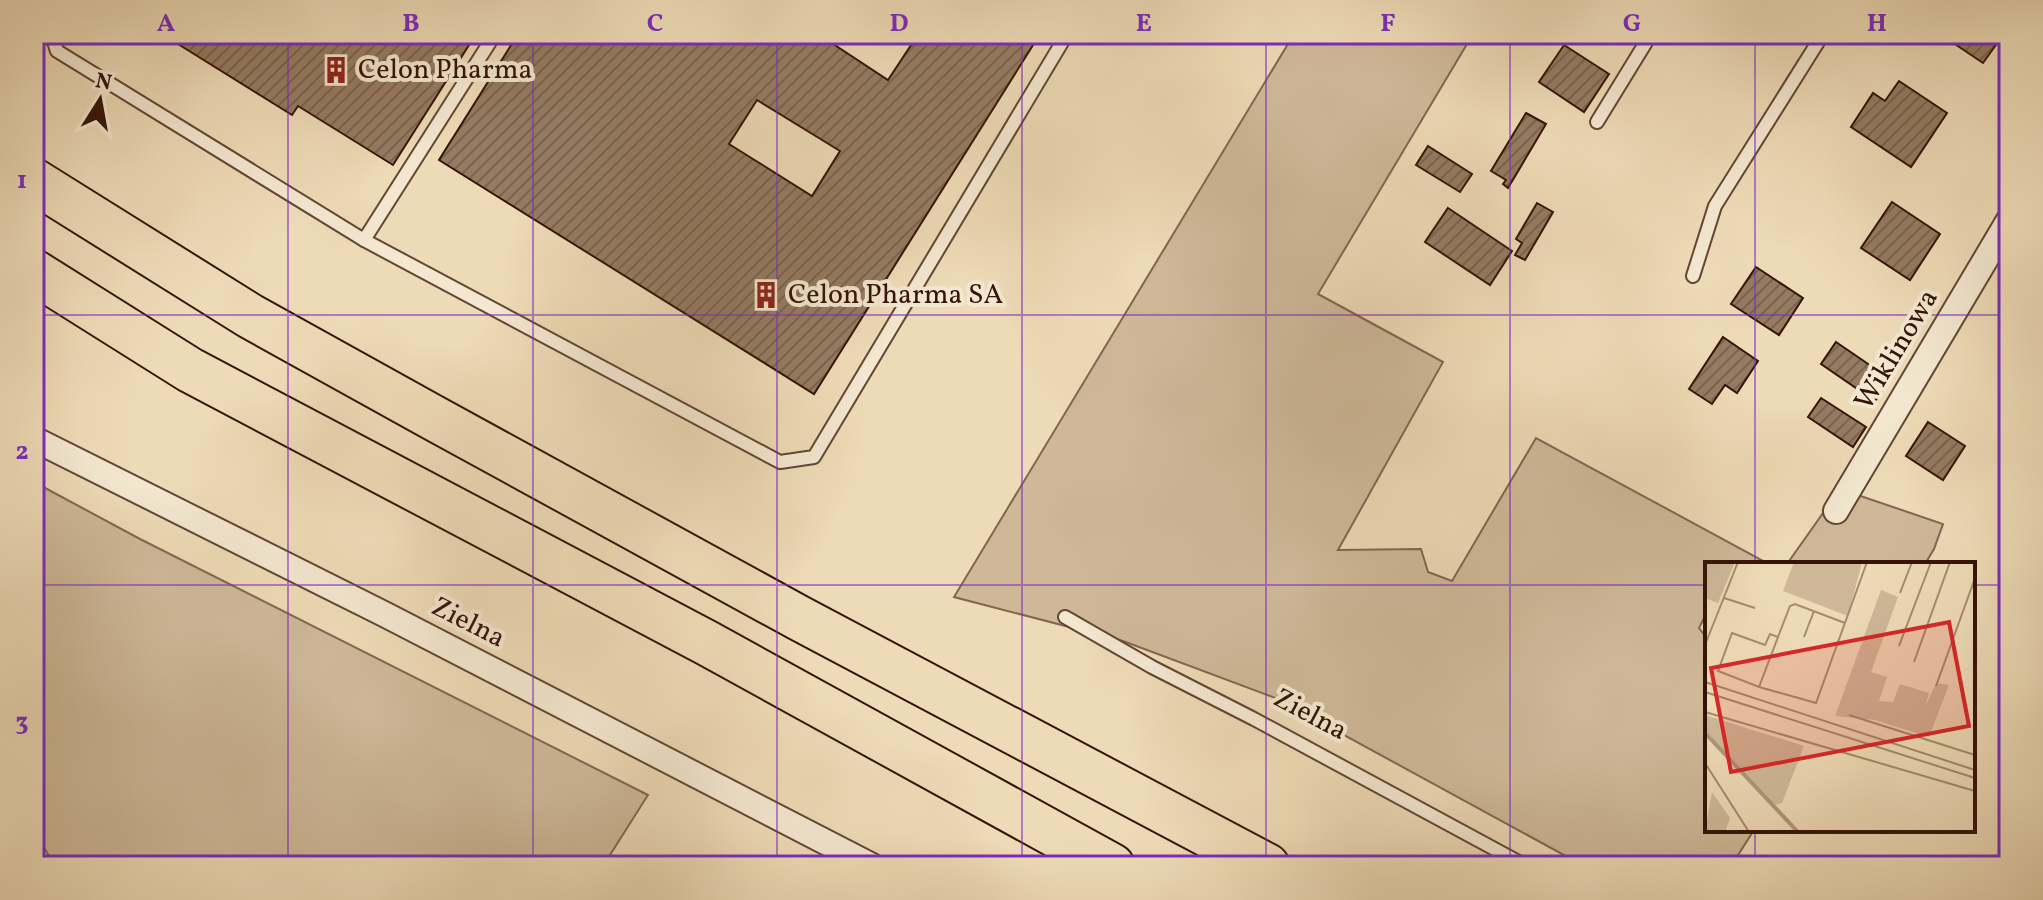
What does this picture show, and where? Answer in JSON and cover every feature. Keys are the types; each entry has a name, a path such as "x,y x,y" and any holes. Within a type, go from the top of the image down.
{"highway":[{"path":"34,181 250,316 393,396 799,618 1267,866"},
{"path":"34,272 190,370 707,643 1112,866"}],"street":[{"name":"Wiklinowa","path":"1836,511 2009,220"},
{"name":"Zielna","path":"34,439 386,615 872,866"}],"lane":[{"path":"364,240 495,34"},
{"path":"51,35 57,51 364,240 780,462 814,457 1067,34"},
{"path":"1597,122 1651,34"},
{"path":"1693,276 1715,206 1823,34"},
{"name":"Zielna","path":"1065,617 1152,667 1526,866"}],"shaded area":[{"path":"1294,34 1473,34 1318,294 1443,362 1338,550 1421,549 1428,572 1452,581 1536,438 1765,562 1705,562 1705,616 1699,628 1705,636 1705,832 1753,832 1731,866 1584,866 1278,699 1123,641 954,597"},
{"path":"34,482 140,539 648,795 603,866 55,866 34,831"},
{"path":"1840,489 1943,524 1926,562 1788,562"}],"building":[{"name":"Celon Pharma","path":"162,34 476,34 393,165 298,106 292,115"},
{"name":"Celon Pharma SA","path":"518,34 818,34 888,80 915,39 907,34 1040,34 814,394 439,160","holes":["757,100 840,151 812,196 729,144"]},
{"path":"1940,34 2009,34 2009,48 1998,42 1983,63"},
{"path":"1564,45 1609,74 1584,112 1539,82"},
{"path":"1899,81 1947,113 1911,167 1851,127 1873,93 1885,101"},
{"path":"1526,113 1546,124 1508,188 1503,184 1506,180 1491,171"},
{"path":"1428,146 1472,174 1460,192 1416,165"},
{"path":"1892,202 1940,234 1910,280 1861,248"},
{"path":"1537,203 1553,212 1525,260 1515,255 1522,243 1516,239"},
{"path":"1448,208 1512,251 1490,285 1425,242"},
{"path":"1756,267 1803,298 1779,335 1731,304"},
{"path":"1723,337 1758,361 1737,393 1725,385 1712,404 1689,389"},
{"path":"1836,342 1890,379 1875,401 1821,364"},
{"path":"1821,398 1866,427 1853,447 1808,417"},
{"path":"1928,422 1965,446 1943,480 1906,456"}],"waterway":[{"path":"34,860 37,866"}],"place":[{"name":"Celon Pharma","path":"336,70"},
{"name":"Celon Pharma SA","path":"766,295"}]}
